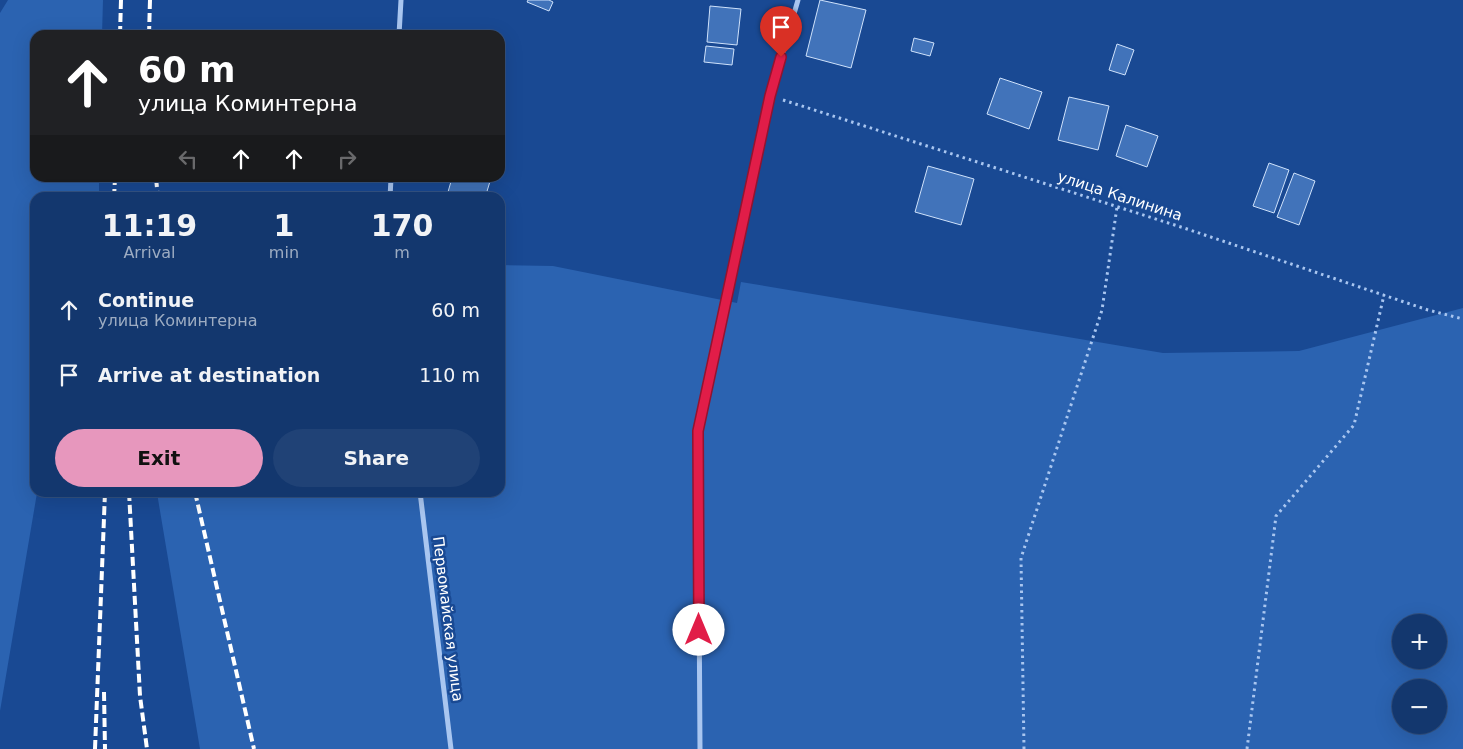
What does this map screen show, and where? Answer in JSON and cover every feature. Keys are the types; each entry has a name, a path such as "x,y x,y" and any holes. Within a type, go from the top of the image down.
{"street":[{"path":"399,30 401,0"},
{"path":"700,749 698,431 770,96 798,0"},
{"name":"Первомайская улица","path":"421,497 452,749"}],"path":[{"name":"улица Калинина","path":"770,96 1117,207 1384,296 1428,310 1463,318"},
{"path":"1024,749 1021,558 1102,310 1117,207"},
{"path":"1247,749 1276,516 1354,425 1384,296"}],"shaded area":[{"path":"8,0 103,0 102,30 30,30 30,182 99,182 99,192 30,192 30,497 36,497 0,711 0,13"},
{"path":"505,265 553,266 737,303 741,282 1163,353 1299,351 1463,308 1463,749 200,749 158,497 505,497"}],"building":[{"path":"528,0 549,0 553,2 549,11 527,2"},
{"path":"820,0 866,10 851,68 806,56"},
{"path":"710,6 741,9 737,45 707,42"},
{"path":"914,38 934,43 930,56 911,51"},
{"path":"1117,44 1134,50 1125,75 1109,70"},
{"path":"706,46 734,49 732,65 704,62"},
{"path":"1000,78 1042,92 1029,129 987,114"},
{"path":"1069,97 1109,106 1098,150 1058,140"},
{"path":"1126,125 1158,136 1147,167 1116,156"},
{"path":"1269,163 1289,170 1274,213 1253,206"},
{"path":"928,166 974,179 961,225 915,212"},
{"path":"1294,173 1315,181 1299,225 1277,217"},
{"path":"451,182 490,182 487,192 448,192"}],"railway":[{"path":"120,30 121,0"},
{"path":"149,30 150,0"},
{"path":"114,192 115,182"},
{"path":"156,182 157,192"},
{"path":"95,749 105,497"},
{"path":"129,497 140,696 147,749"},
{"path":"196,497 254,749"},
{"path":"104,692 105,749"}],"route":[{"path":"699,630 698,431 770,96 781,57"}]}
